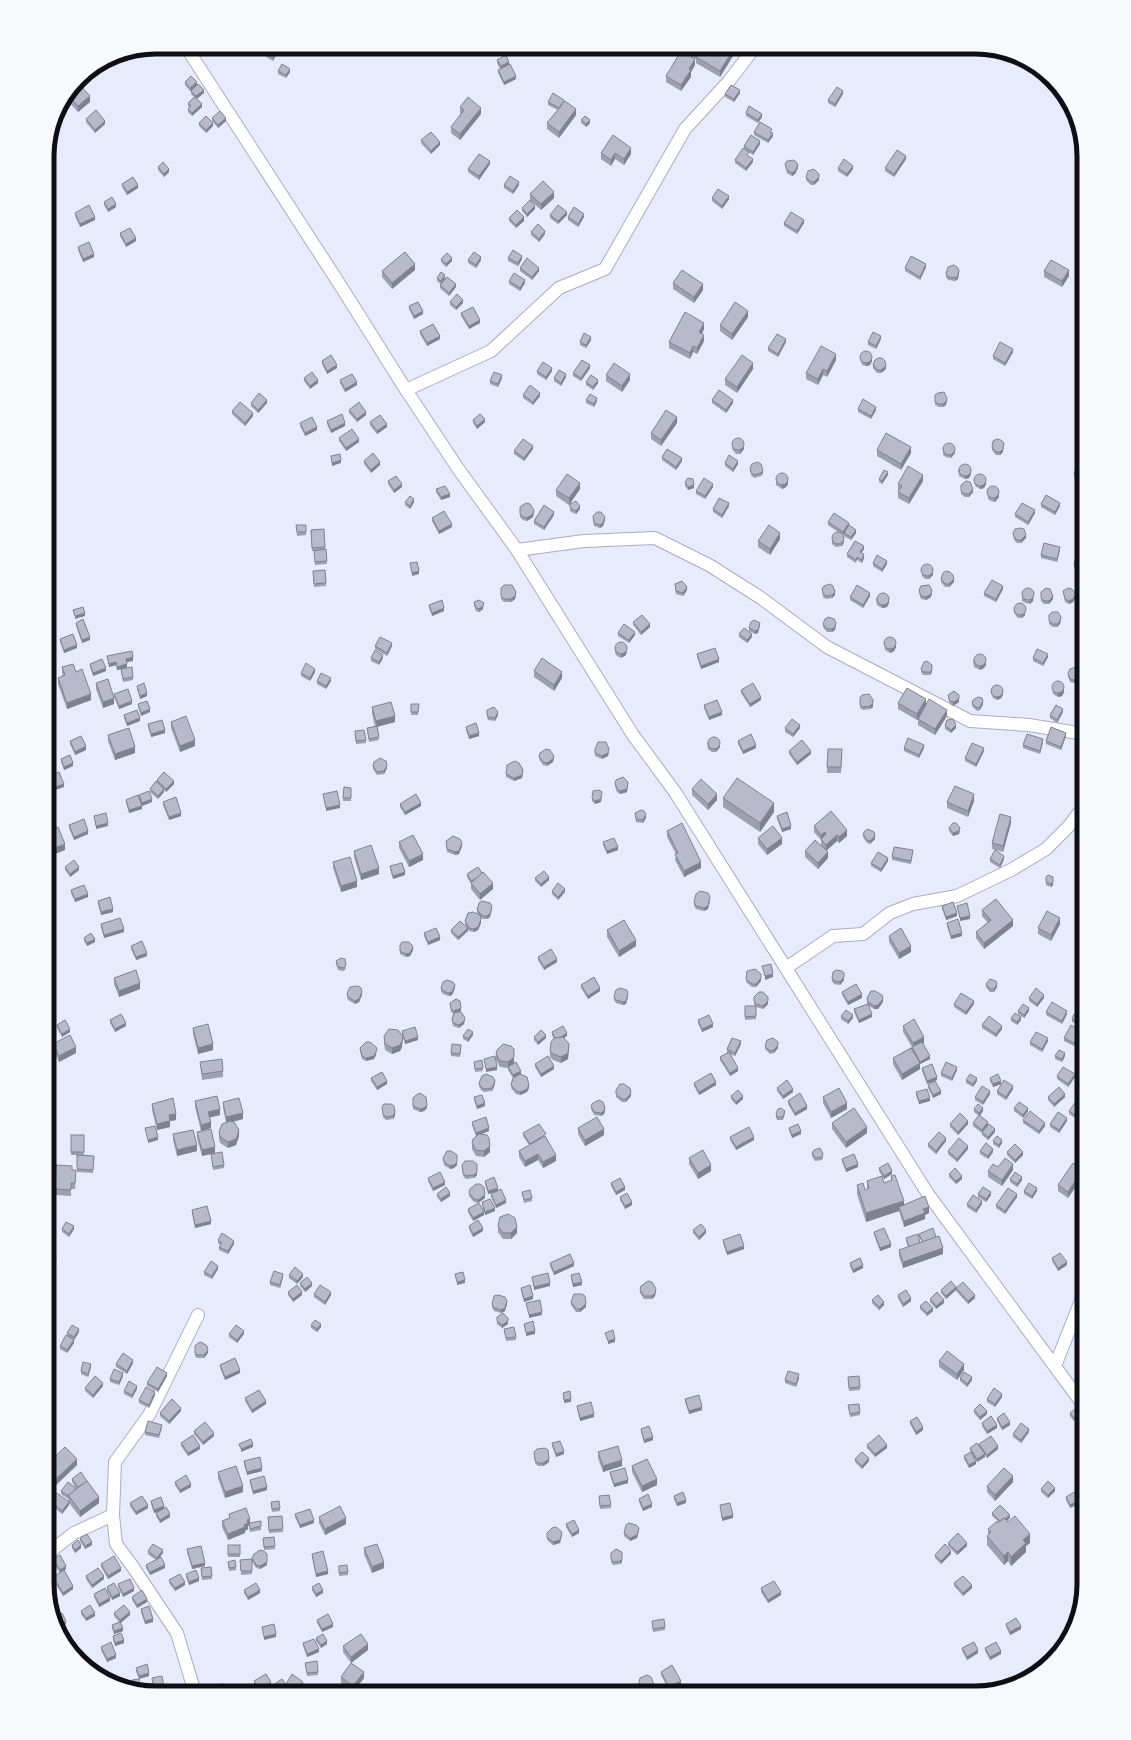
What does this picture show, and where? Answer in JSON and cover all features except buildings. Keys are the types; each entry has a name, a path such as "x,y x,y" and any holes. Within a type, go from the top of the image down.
{"street":[{"path":"191,54 406,390 459,470 517,550 633,735 675,792 928,1194 1077,1396"},
{"path":"406,390 491,351 558,288 605,269 685,129 749,54"},
{"path":"517,550 584,541 655,538 709,565 761,598 827,647 970,721 1029,725 1077,733"},
{"path":"786,968 833,936 863,934 890,913 913,904 957,896 1011,870 1046,849 1069,826 1077,815"},
{"path":"1055,1366 1077,1311"},
{"path":"193,1686 177,1633 116,1544 113,1515 116,1462 149,1415 198,1315"},
{"path":"54,1549 74,1533 113,1515"}]}
